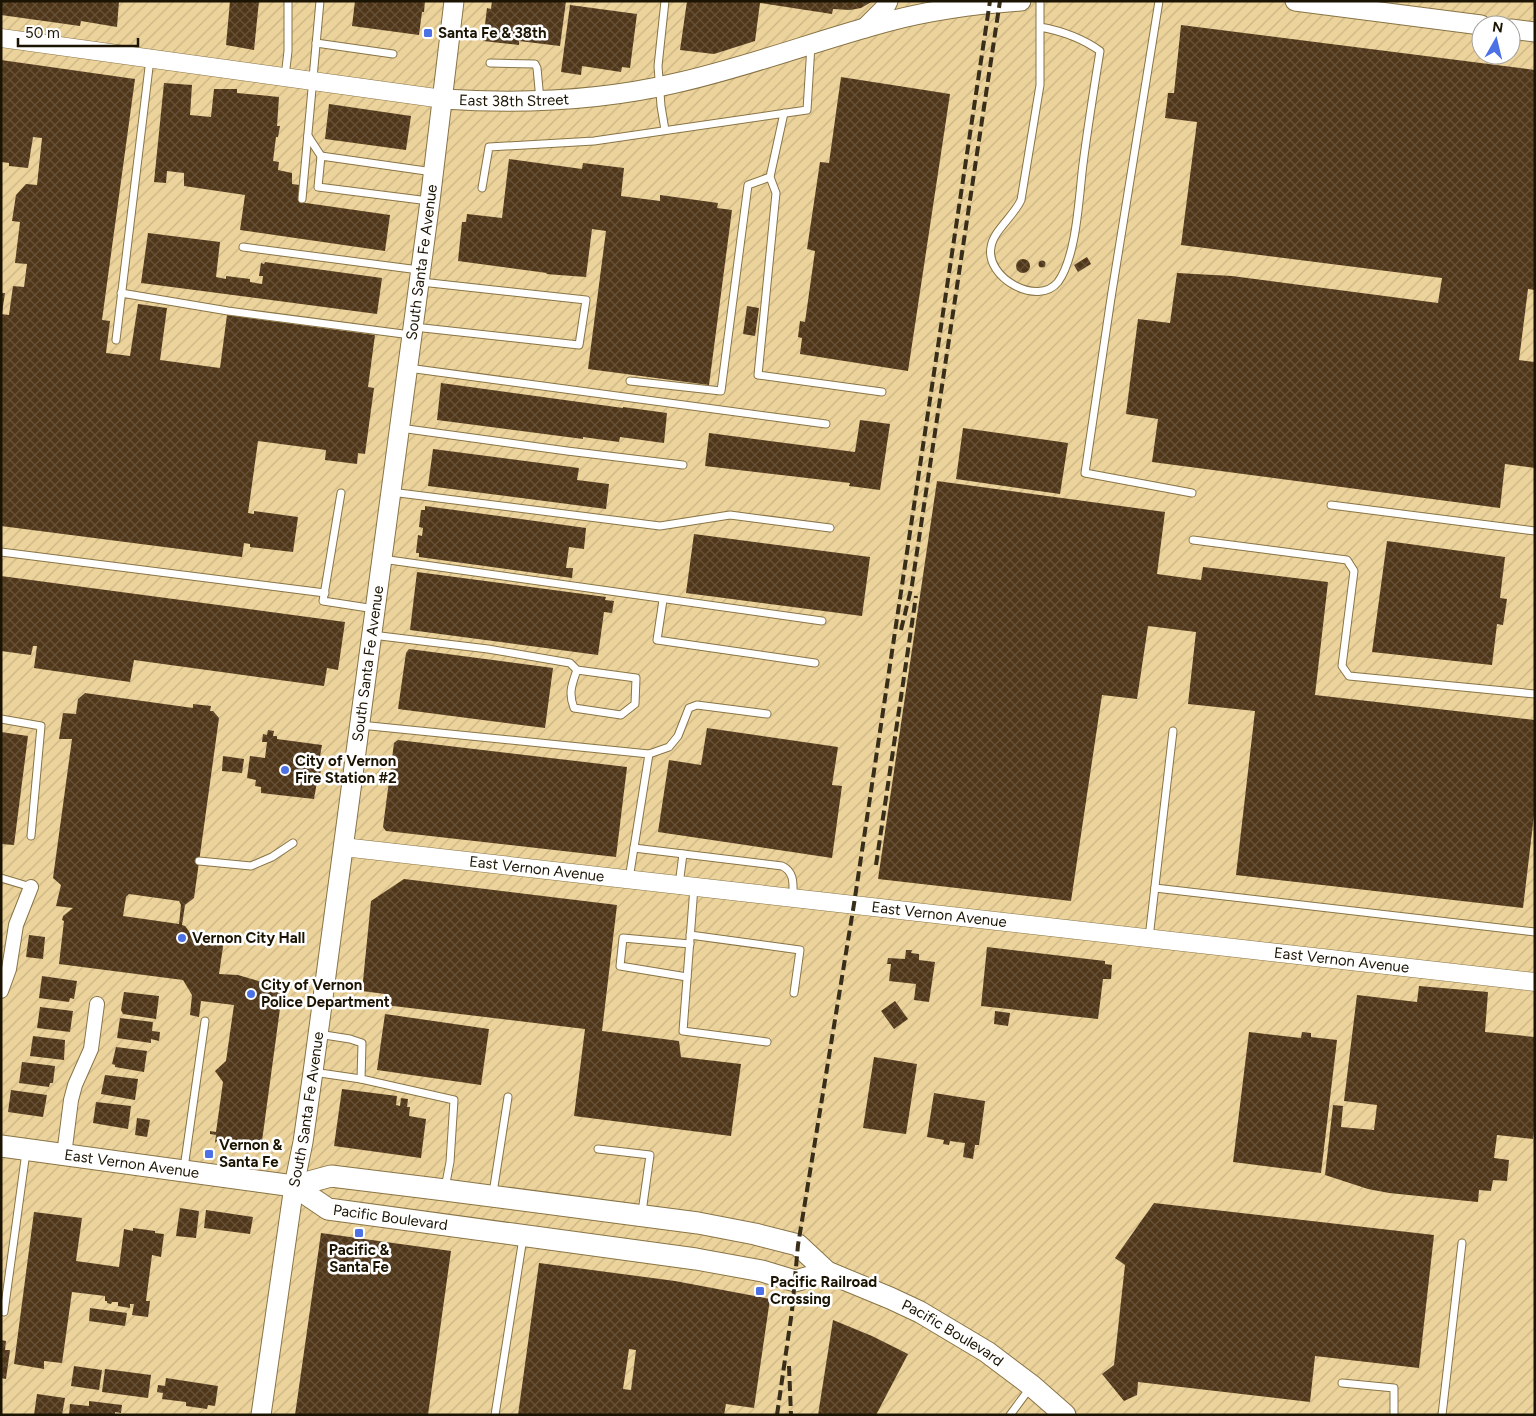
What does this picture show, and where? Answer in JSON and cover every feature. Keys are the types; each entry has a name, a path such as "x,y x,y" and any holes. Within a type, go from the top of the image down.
{"main road":[{"name":"South Santa Fe Avenue","path":"261,1415 294,1186 303,1142 313,1072 434,172 454,1"},
{"path":"864,29 884,9 888,1"},
{"name":"East 38th Street","path":"443,99 477,101 580,98 659,87 864,29 935,12 1021,1"},
{"path":"1295,1 1471,24"},
{"path":"1521,30 1535,32"},
{"name":"East Vernon Avenue","path":"1,1146 294,1186"},
{"name":"Pacific Boulevard","path":"294,1186 331,1176 641,1215 755,1234 798,1245 827,1272 920,1312 987,1352 1032,1386 1065,1415"},
{"name":"Pacific Boulevard","path":"294,1186 328,1209 696,1259 762,1271 795,1281 827,1272"}],"street":[{"name":"East 38th Street","path":"1,38 443,99"},
{"name":"East Vernon Avenue","path":"343,847 1535,982"},
{"path":"1,991 9,969 16,925 31,887"},
{"path":"64,1154 71,1100 75,1085 91,1049 97,1004"}],"lane":[{"path":"285,77 288,51 288,1"},
{"path":"302,198 320,1"},
{"path":"665,1 658,66 665,130"},
{"path":"1040,1 1040,27 1040,85 1021,200 1018,207 992,242 990,249 995,269 1012,284 1029,291 1040,291 1057,283 1071,248 1078,212 1083,163 1100,51 1091,44 1062,32 1040,27"},
{"path":"1159,1 1085,474 1192,492"},
{"path":"316,43 393,54"},
{"path":"482,188 489,146 594,141 807,110 811,45"},
{"path":"116,340 150,59"},
{"path":"490,63 535,64 540,100"},
{"path":"784,113 770,177 776,193 758,375 882,392"},
{"path":"308,136 321,156 318,187 430,201"},
{"path":"321,156 434,172"},
{"path":"630,381 721,391 748,185 770,177"},
{"path":"121,294 222,310 412,331 579,345 586,300 419,276 243,247"},
{"path":"408,368 826,424"},
{"path":"400,428 683,465"},
{"path":"391,492 660,526 730,515 830,528"},
{"path":"341,493 323,601 375,609"},
{"path":"1331,505 1535,531"},
{"path":"1193,540 1347,560 1354,571 1342,666 1349,676 1535,694"},
{"path":"1,552 325,593"},
{"path":"382,559 822,622"},
{"path":"663,600 657,640 815,663"},
{"path":"372,635 488,649 570,663 577,670 636,678 635,704 621,715 574,708 570,698 570,689 577,670"},
{"path":"360,725 649,754 669,747 678,736 689,708 697,705 767,714"},
{"path":"1,719 41,726 31,836"},
{"path":"1149,938 1173,731"},
{"path":"629,879 649,754"},
{"path":"199,862 251,866 272,857 293,843"},
{"path":"634,848 782,866 787,868 793,878 793,898"},
{"path":"683,854 690,935 683,1031 768,1042"},
{"path":"1,878 31,887"},
{"path":"1155,888 1535,932"},
{"path":"690,935 800,950 794,993"},
{"path":"687,977 620,966 623,938 690,944"},
{"path":"183,1171 205,1021"},
{"path":"318,1034 350,1039 362,1044 361,1079"},
{"path":"313,1072 361,1079 454,1100 450,1162 445,1190"},
{"path":"492,1196 508,1097"},
{"path":"4,1312 26,1149"},
{"path":"598,1149 650,1155 641,1215"},
{"path":"496,1415 523,1236"},
{"path":"1442,1415 1462,1243"},
{"path":"1342,1383 1394,1388 1394,1415"},
{"path":"1010,1415 1032,1386"}],"shaded area":[{"path":"1,1 1535,1 1535,1415 1,1415"}],"building":[{"path":"1,1 119,1 117,27 81,21 80,26 1,15"},
{"path":"230,1 259,1 254,50 226,45"},
{"path":"355,1 425,1 419,35 352,26"},
{"path":"492,1 566,1 560,46 519,41 519,45 483,41 487,8 491,9"},
{"path":"687,1 873,1 861,8 850,10 833,9 832,14 760,3 755,41 714,54 680,50"},
{"path":"570,5 637,14 630,68 622,67 621,72 582,66 581,75 561,72"},
{"path":"1181,25 1471,62 1471,65 1496,65 1535,70 1535,290 1528,289 1519,360 1535,362 1535,468 1505,464 1500,508 1152,462 1158,419 1126,414 1138,319 1170,323 1177,273 1232,276 1438,303 1442,278 1181,245 1197,122 1165,118 1168,93 1174,93"},
{"path":"1,60 135,79 102,320 110,321 106,353 130,356 138,304 167,308 160,360 220,368 227,315 375,335 368,387 374,388 365,454 358,453 357,464 325,460 326,450 258,441 248,513 254,514 254,511 298,517 293,552 250,547 250,544 244,543 242,557 1,526 1,314 9,315 13,286 24,287 27,264 15,263 20,222 12,221 16,195 26,184 37,185 42,138 33,137 28,168 9,166 9,163 1,162"},
{"path":"841,77 950,94 908,371 800,354 802,338 798,337 800,321 805,322 815,251 807,249 820,162 829,163"},
{"path":"164,83 192,85 190,115 211,117 214,89 237,89 237,93 279,97 277,126 280,126 278,137 276,137 273,161 279,162 278,170 292,173 292,184 300,185 299,202 390,215 385,251 240,230 245,195 184,186 184,173 167,171 166,183 154,182"},
{"path":"329,104 411,116 406,150 325,139"},
{"path":"509,159 582,169 583,163 624,168 621,196 660,201 660,195 718,203 717,208 732,210 709,385 588,369 606,231 592,229 586,277 546,274 458,261 462,222 466,222 467,214 502,218"},
{"path":"148,233 220,242 216,277 226,279 226,276 250,279 250,282 262,284 263,276 259,276 261,263 264,264 265,262 382,278 377,314 141,283"},
{"path":"1087,257 1091,264 1078,272 1074,265"},
{"path":"1023,259 1028,261 1030,266 1028,271 1023,273 1018,271 1016,266 1018,261"},
{"path":"1042,260 1046,264 1042,268 1038,264"},
{"path":"1,293 5,293 2,313 1,313"},
{"path":"747,306 759,308 755,336 743,334"},
{"path":"441,383 667,413 664,443 620,437 619,442 583,437 583,439 437,420"},
{"path":"860,420 890,424 880,490 849,486 850,483 705,466 709,433 855,452"},
{"path":"963,428 1068,443 1060,494 956,479"},
{"path":"433,449 579,468 577,480 609,484 606,509 428,486"},
{"path":"937,481 1165,512 1157,574 1201,580 1203,567 1328,582 1315,695 1535,720 1535,807 1523,908 1236,875 1255,711 1188,704 1196,632 1148,626 1137,699 1102,695 1071,901 878,879"},
{"path":"425,506 586,528 584,549 569,547 566,568 573,568 572,578 419,557 419,553 416,553 418,535 422,536 423,528 419,527 421,510 425,510"},
{"path":"694,534 870,557 862,616 686,593"},
{"path":"1387,541 1505,557 1500,598 1507,599 1503,625 1497,624 1492,665 1372,652"},
{"path":"417,572 606,597 605,600 614,601 612,613 604,612 598,655 410,630"},
{"path":"1,576 345,622 338,670 327,668 324,686 134,660 130,682 34,668 37,646 33,646 31,655 1,651"},
{"path":"409,649 553,668 545,728 398,709 406,653"},
{"path":"85,693 193,708 193,704 211,706 210,711 213,711 219,718 194,898 185,905 182,925 185,926 198,943 204,937 224,940 219,974 238,975 279,987 278,993 282,994 262,1141 258,1140 257,1144 217,1141 215,1143 216,1135 210,1134 210,1131 216,1132 223,1082 215,1071 226,1061 234,1005 201,1001 199,1017 190,1015 192,995 183,980 59,964 63,916 73,908 56,906 61,885 53,878 72,739 59,739 63,713 76,714 78,699","holes":["129,894 179,901 181,905 179,924 123,916 126,897"]},
{"path":"707,728 838,747 832,785 842,786 832,858 658,832 669,760 701,765"},
{"name":"City of Vernon Fire Station #2","path":"268,730 274,731 273,736 277,736 277,739 322,745 319,762 322,762 314,799 261,793 261,787 255,786 256,780 247,778 250,756 265,758 267,742 262,742 263,734 267,735"},
{"path":"1,732 28,736 14,845 1,844"},
{"path":"398,740 627,767 616,857 386,831 383,827 394,743"},
{"path":"223,756 244,759 242,773 222,771"},
{"path":"404,879 617,905 602,1031 679,1041 681,1057 741,1064 731,1136 574,1116 585,1029 385,1005 385,994 362,991 371,901"},
{"path":"29,935 45,937 43,959 26,957"},
{"path":"987,947 1105,961 1105,964 1112,965 1111,979 1103,979 1098,1019 981,1006"},
{"path":"906,950 912,950 911,953 919,954 919,960 935,962 929,1002 914,1000 916,984 889,981 891,964 887,964 888,958 905,959"},
{"path":"42,976 77,981 74,999 70,998 69,1002 39,998"},
{"path":"1419,986 1488,992 1485,1032 1535,1037 1535,1122 1533,1139 1497,1135 1494,1158 1509,1160 1507,1181 1493,1180 1491,1191 1479,1190 1478,1202 1389,1193 1368,1189 1325,1175 1333,1105 1343,1106 1341,1127 1374,1130 1377,1105 1344,1101 1357,995 1417,1002"},
{"path":"124,992 159,996 156,1019 123,1014 121,1010"},
{"path":"895,1001 908,1019 894,1029 881,1011"},
{"path":"40,1007 73,1011 70,1032 37,1028"},
{"path":"995,1011 1010,1013 1008,1026 994,1024"},
{"path":"385,1014 489,1029 481,1085 377,1070"},
{"path":"120,1018 153,1022 152,1031 160,1032 159,1041 151,1039 151,1043 117,1038"},
{"path":"1249,1032 1301,1038 1302,1032 1311,1033 1311,1037 1337,1040 1321,1173 1233,1162"},
{"path":"33,1036 65,1040 64,1060 30,1056"},
{"path":"116,1047 147,1051 144,1072 115,1067 112,1064"},
{"path":"874,1057 917,1064 906,1134 863,1128"},
{"path":"22,1062 55,1066 53,1083 50,1083 49,1087 19,1083"},
{"path":"105,1075 138,1079 135,1100 101,1094"},
{"path":"342,1089 397,1096 396,1105 400,1106 401,1098 408,1099 407,1107 410,1107 409,1116 426,1119 421,1158 334,1146"},
{"path":"11,1090 47,1095 43,1117 8,1112"},
{"path":"934,1093 985,1101 979,1145 975,1145 973,1159 963,1157 965,1143 950,1141 949,1145 943,1144 944,1140 927,1137"},
{"path":"96,1102 131,1106 128,1129 93,1123"},
{"path":"137,1118 150,1120 147,1137 135,1135"},
{"path":"1154,1203 1434,1235 1419,1368 1315,1356 1310,1402 1138,1382 1137,1395 1124,1401 1102,1374 1114,1365 1125,1265 1115,1258"},
{"path":"180,1208 199,1211 196,1238 176,1236"},
{"path":"206,1210 253,1217 250,1234 204,1228"},
{"path":"34,1212 82,1218 76,1261 119,1267 124,1229 133,1231 133,1228 164,1234 161,1257 152,1255 146,1301 150,1301 148,1317 132,1315 134,1304 130,1304 130,1308 118,1306 118,1302 107,1303 105,1296 72,1292 62,1363 44,1361 44,1369 14,1364"},
{"path":"321,1233 451,1251 428,1415 295,1415"},
{"path":"539,1263 675,1281 770,1299 754,1408 726,1404 724,1415 518,1415","holes":["629,1349 636,1350 631,1390 623,1389"]},
{"path":"90,1308 127,1313 125,1326 89,1321"},
{"path":"833,1320 872,1336 908,1354 876,1415 818,1415"},
{"path":"1,1340 6,1341 5,1350 10,1350 6,1379 1,1378"},
{"path":"74,1366 102,1370 99,1390 71,1386"},
{"path":"105,1369 151,1375 148,1398 102,1392"},
{"path":"166,1378 218,1386 215,1406 208,1405 207,1409 186,1406 186,1402 162,1399 163,1393 157,1392 158,1385 165,1386"},
{"path":"37,1394 65,1398 62,1415 34,1415"},
{"path":"89,1401 122,1405 121,1413 115,1412 115,1415 69,1415 70,1404 89,1406"}],"railway":[{"path":"777,1415 792,1311 798,1245 854,904 990,1"},
{"path":"901,630 912,585 1000,1"},
{"path":"876,865 916,596"},
{"path":"789,1366 791,1415"}],"place":[{"name":"Santa Fe & 38th","path":"428,33"},
{"name":"City of Vernon Fire Station #2","path":"285,770"},
{"name":"Vernon City Hall","path":"182,938"},
{"name":"City of Vernon Police Department","path":"251,994"},
{"name":"Vernon & Santa Fe","path":"209,1154"},
{"name":"Pacific & Santa Fe","path":"359,1233"},
{"name":"Pacific Railroad Crossing","path":"760,1291"}]}
